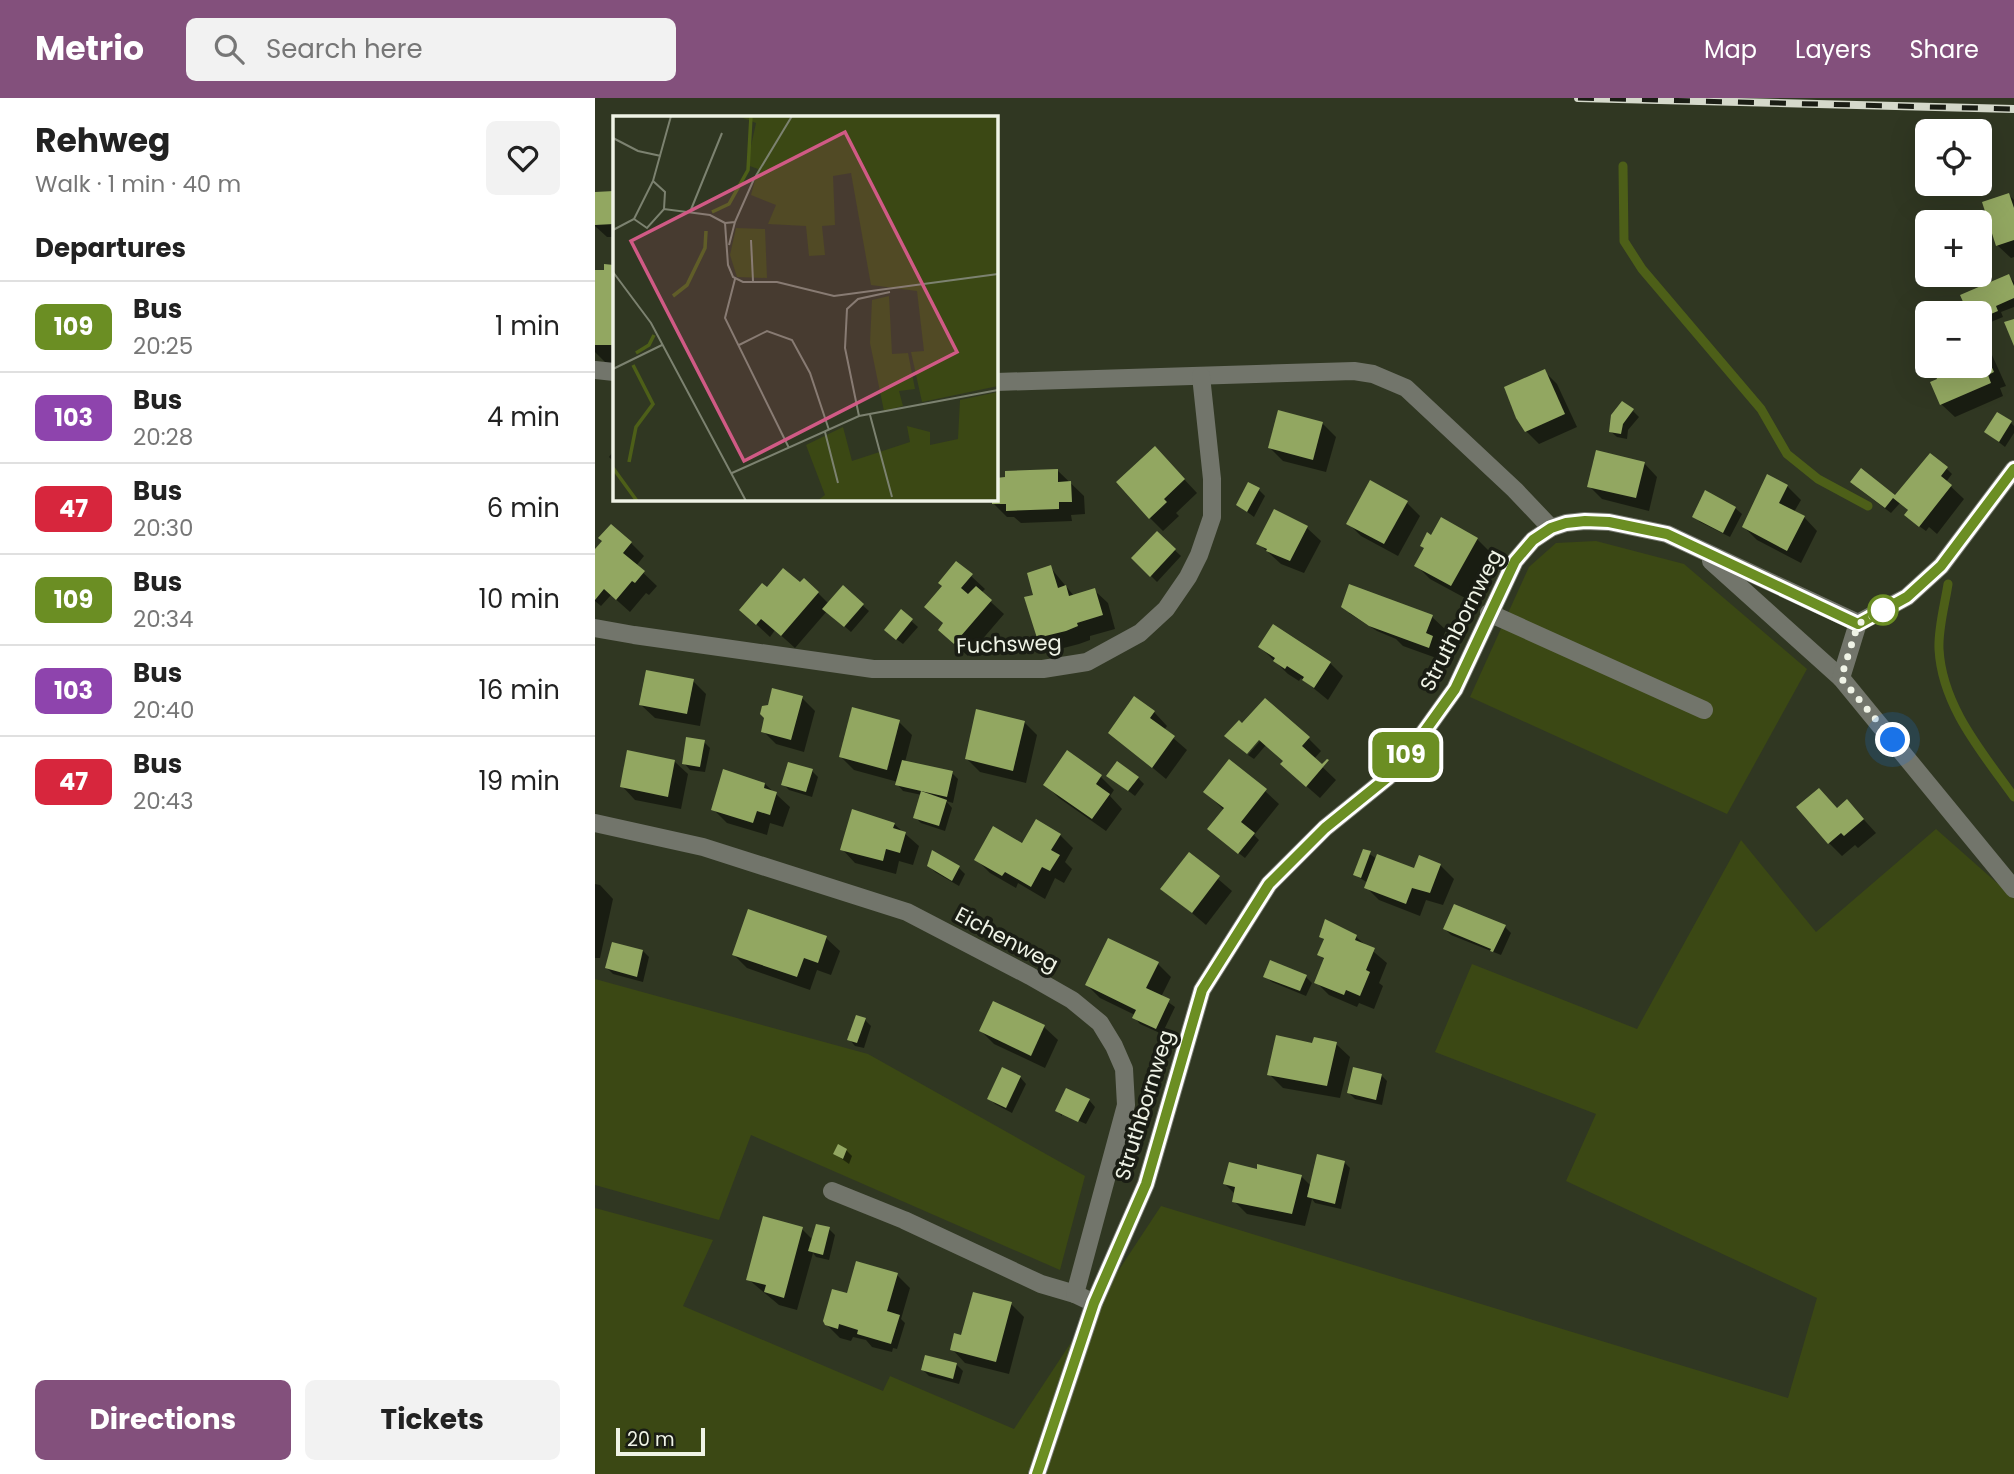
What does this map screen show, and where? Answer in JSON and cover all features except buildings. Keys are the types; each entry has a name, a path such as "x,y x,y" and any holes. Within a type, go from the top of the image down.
{"street":[{"path":"595,370 613,372"},
{"path":"997,382 1354,372 1373,374 1406,388 1428,406 1551,528 1566,523 1609,522 1667,534 1858,624"},
{"name":"Fuchsweg","path":"595,628 873,669 1043,669 1087,662 1140,633 1166,609 1199,555 1212,517 1210,445 1201,376"},
{"path":"1841,678 1858,624 1907,597 1941,566 2013,475"},
{"name":"Struthbornweg","path":"1037,1474 1094,1303 1146,1184 1202,990 1269,884 1325,828 1388,777 1422,735 1455,689 1515,561 1533,540 1551,528"},
{"path":"1695,547 1841,678 2014,888"},
{"path":"1489,613 1704,710"},
{"name":"Eichenweg","path":"595,822 703,847 907,912 1030,975 1072,1000 1100,1023 1124,1069 1126,1105 1075,1294"},
{"path":"832,1191 904,1220 1041,1284 1094,1303"}],"green space":[{"path":"1596,541 1684,564 1807,669 1727,814 1470,697 1529,567 1556,543"},
{"path":"1936,829 2014,898 2014,1474 595,1474 595,1208 713,1240 683,1306 883,1391 890,1376 1014,1429 1161,1206 1788,1398 1817,1298 1566,1181 1596,1114 1435,1052 1472,964 1637,1029 1741,840 1816,932"},
{"path":"595,979 868,1054 1085,1176 1060,1270 751,1135 719,1220 595,1185"}],"waterway":[{"path":"1623,166 1624,241 1642,269 1761,409 1787,454 1818,479 1868,506"},
{"path":"1948,584 1939,641 1947,690 1966,728 2014,797"}],"railway":[{"path":"1578,98 2014,109"}],"bus line":[{"name":"109","path":"1037,1474 1094,1303 1146,1184 1202,990 1269,884 1325,828 1388,777 1422,735 1455,689 1515,561 1533,540 1551,528 1585,521 1609,522 1667,534 1858,624 1907,597 1941,566 2014,469"}],"route":[{"path":"1883,610 1858,624 1841,678 1893,740"}]}
